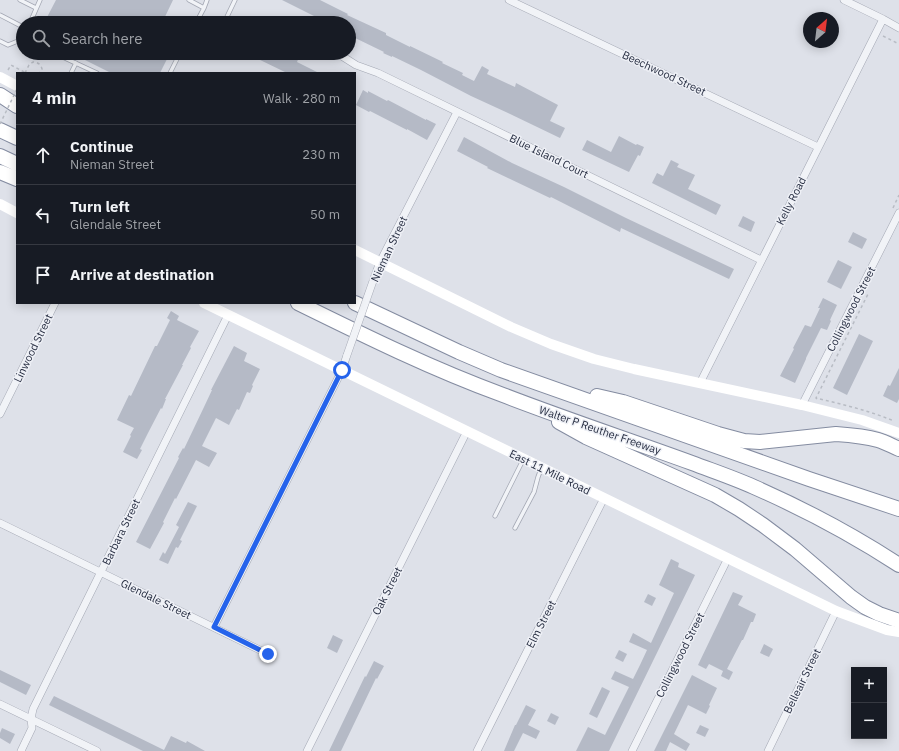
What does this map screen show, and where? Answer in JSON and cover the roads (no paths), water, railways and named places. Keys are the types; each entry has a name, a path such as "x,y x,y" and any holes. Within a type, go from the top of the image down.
{"highway":[{"path":"0,95 16,105"},
{"path":"0,130 16,138"},
{"path":"0,156 16,164"},
{"path":"0,172 16,179"},
{"path":"356,295 407,328"},
{"name":"Walter P Reuther Freeway","path":"356,303 494,367 809,479 899,509"},
{"name":"Walter P Reuther Freeway","path":"300,304 453,376 667,454 780,498 822,519 873,548 899,565"},
{"path":"550,387 581,392 622,402 718,434 744,441 760,442 836,434 861,436 878,440 899,449"},
{"path":"533,406 586,437 715,495 739,509 795,549 851,598 879,614 899,621"}],"main road":[{"path":"0,77 16,86"},
{"path":"0,204 16,212"},
{"path":"356,250 511,327 551,344 594,359 802,405 862,420 899,433"},
{"name":"East 11 Mile Road","path":"206,304 836,611 887,630 899,632"}],"street":[{"name":"Beechwood Street","path":"509,0 818,147"},
{"path":"844,0 899,28"},
{"name":"Kelly Road","path":"700,383 882,19"},
{"name":"Blue Island Court","path":"348,60 356,65 378,73 761,260"},
{"name":"Nieman Street","path":"214,627 342,370 380,262 457,112"},
{"name":"Collingwood Street","path":"802,405 899,213"},
{"name":"Linwood Street","path":"0,414 55,304"},
{"name":"Barbara Street","path":"21,751 32,728 31,719 33,709 228,315"},
{"name":"Oak Street","path":"307,751 467,431"},
{"name":"Elm Street","path":"477,751 604,498"},
{"name":"Glendale Street","path":"0,523 268,654"},
{"name":"Collingwood Street","path":"632,751 728,558"},
{"name":"Belleair Street","path":"768,751 836,611"},
{"path":"887,630 899,637"},
{"path":"0,704 97,751"}],"lane":[{"path":"20,0 36,8"},
{"path":"33,16 40,0"},
{"path":"189,0 204,8"},
{"path":"200,16 207,0"},
{"path":"227,16 235,0"},
{"path":"0,15 16,23"},
{"path":"0,41 8,45 16,41"},
{"path":"69,60 95,72"},
{"path":"170,72 176,60"},
{"path":"72,72 76,63"},
{"path":"495,516 524,459"},
{"path":"515,528 534,492 542,468"}]}
